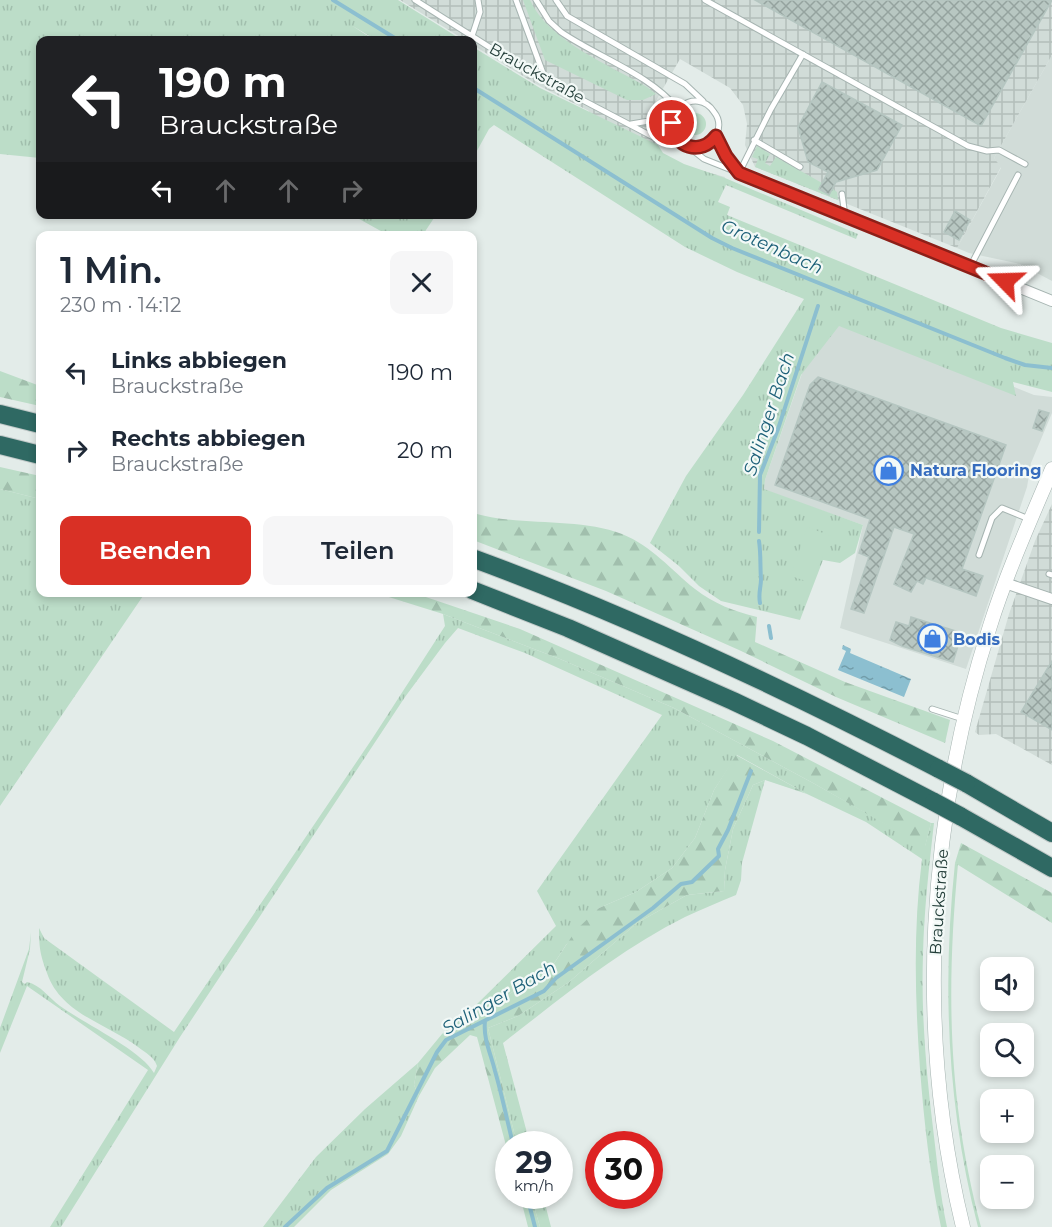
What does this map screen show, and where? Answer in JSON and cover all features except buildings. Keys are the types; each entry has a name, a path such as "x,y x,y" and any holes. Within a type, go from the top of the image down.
{"highway":[{"path":"0,414 36,423"},
{"path":"0,445 36,455"},
{"path":"477,560 581,600 672,639 823,709 966,783 1052,833"},
{"path":"477,592 568,628 733,700 934,802 1052,868"}],"street":[{"name":"Brauckstraße","path":"739,173 1052,301"},
{"name":"Brauckstraße","path":"963,1227 950,1169 940,1104 934,1001 935,920 940,856 964,719 975,675 1005,583 1052,469"},
{"path":"1005,583 1052,598"}],"lane":[{"name":"Brauckstraße","path":"415,0 472,36"},
{"path":"472,36 480,12 477,0"},
{"path":"516,0 546,81"},
{"path":"536,0 549,21 561,32 647,81 665,94 678,109"},
{"path":"556,0 567,16 685,84 714,110 719,127 716,136 706,146 689,148"},
{"path":"705,0 968,146 987,151 999,150 1025,164"},
{"name":"Brauckstraße","path":"477,39 546,81 659,140 680,143 704,159 739,173"},
{"path":"716,136 726,156 739,173 754,140 803,54"},
{"path":"680,143 672,130 673,117 678,109 692,102 707,104"},
{"path":"631,124 673,117"},
{"path":"754,140 800,166"},
{"path":"970,267 1018,176"},
{"path":"842,194 845,216"},
{"path":"979,555 992,518 1002,508 1031,520"},
{"path":"932,709 964,719"}],"shaded area":[{"path":"400,0 1052,0 1052,55 994,158 1001,167 957,248 755,167 745,145 747,124 743,105 730,88 680,59 646,118 662,154 688,167 725,177 714,206 582,124 589,111 536,84 477,47 477,36 458,36"},
{"path":"1052,55 1052,281 1020,264 969,253 957,248 1001,168 994,158"},
{"path":"824,310 1034,395 1052,397 1052,413 1031,463 1027,487 966,669 840,628 863,525 763,490"},
{"path":"1052,504 1052,765 996,734 979,735 975,732 1009,614 1035,541"}],"green space":[{"path":"0,0 398,0 456,36 369,36 351,25 368,36 36,36 36,158 0,154"},
{"path":"523,0 530,0 550,28 565,40 656,94 643,100 627,100 545,60"},
{"path":"477,49 540,88 658,145 663,153 684,164 725,178 858,234 856,239 726,185 718,202 730,207 727,215 1001,328 1052,343 1052,392 1013,382 1016,396 839,326 801,375 765,480 764,489 863,525 855,553 840,563 823,560 800,620 721,601 699,586 679,566 650,543 686,476 743,395 804,299 737,272 685,247 494,125 489,129 477,151"},
{"path":"691,113 699,113 706,120 706,128 699,135 691,135 684,128 684,120"},
{"path":"757,146 770,154 765,163 770,166 776,157 822,183 819,189 829,194 833,189 837,192 838,200 755,167 758,159 752,157"},
{"path":"359,219 433,219 425,231 381,231"},
{"path":"0,371 36,384 36,405 0,397"},
{"path":"0,467 36,475 36,498 0,489"},
{"path":"0,489 36,498 36,597 142,597 0,806"},
{"path":"477,514 510,520 587,526 605,529 633,539 709,599 757,617 755,642 845,682 950,720 945,743 836,697 739,650 606,591 477,542"},
{"path":"807,527 831,536 812,583 791,576"},
{"path":"389,597 426,597 520,629 773,741 931,823 925,847 674,708 560,659 443,614"},
{"path":"443,614 560,659 674,708 925,846 931,823 934,823 924,922 923,998 930,1107 947,1227 941,1227 934,1188 920,1069 916,964 917,912 922,859 866,822 807,794 737,755 714,790 695,838 672,868 636,892 599,908 566,945 553,965 490,1007 442,1034 475,1006 556,926 537,891 662,715 525,653 458,628 405,697 180,1037 61,1227 50,1227 148,1070 27,986 0,1053 0,1028 29,949 31,932 30,949 22,982 37,986 60,1006 125,1046 147,1064 154,1073 157,1066 149,1055 74,1008 54,987 40,950 39,928 44,938 174,1032 372,739 445,626"},
{"path":"736,755 807,794 765,780 753,785 733,829 725,870 724,891 687,895 637,923 569,982 518,1016 488,1028 514,1131 502,1131 477,1037 470,1035 435,1068 419,1096 414,1085 418,1063 442,1034 490,1007 553,965 576,930 599,908 636,892 672,868 695,838 714,790"},
{"path":"765,780 742,863 741,880 736,895 685,917 637,944 503,1043 527,1131 514,1131 488,1028 518,1016 569,982 637,923 687,895 724,891 725,870 733,829 753,785"},
{"path":"961,843 1052,893 1052,923 955,863"},
{"path":"955,863 958,864 951,1002 956,1091 970,1181 981,1227 978,1227 960,1137 950,1046 949,955"},
{"path":"418,1063 414,1085 419,1096 401,1136 388,1154 331,1190 294,1227 263,1227 316,1157 365,1109"},
{"path":"523,1209 535,1209 540,1227 528,1227"},
{"path":"535,1209 546,1209 551,1227 540,1227"}],"water":[{"path":"843,645 851,649 850,653 911,679 904,697 838,670 846,651 842,649"}],"waterway":[{"name":"Grotenbach","path":"333,0 392,36"},
{"name":"Grotenbach","path":"477,90 712,238 732,248 1005,358 1025,365 1052,368"},
{"name":"Salinger Bach","path":"759,532 760,475 778,429 818,306"},
{"name":"Salinger Bach","path":"759,541 760,603"},
{"name":"Salinger Bach","path":"769,626 771,638"},
{"name":"Salinger Bach","path":"285,1227 327,1188 387,1151 437,1052 446,1040 544,991 556,978 653,908 681,884 692,882 719,856 718,849 728,830 751,771"},
{"path":"485,1021 486,1040 510,1131"},
{"path":"530,1209 535,1227"}],"place":[{"name":"Natura Flooring","path":"889,470"},
{"name":"Bodis","path":"932,639"}],"route":[{"path":"672,123 675,136 680,143 689,148 706,146 716,136 726,156 739,173 1005,281"}]}
